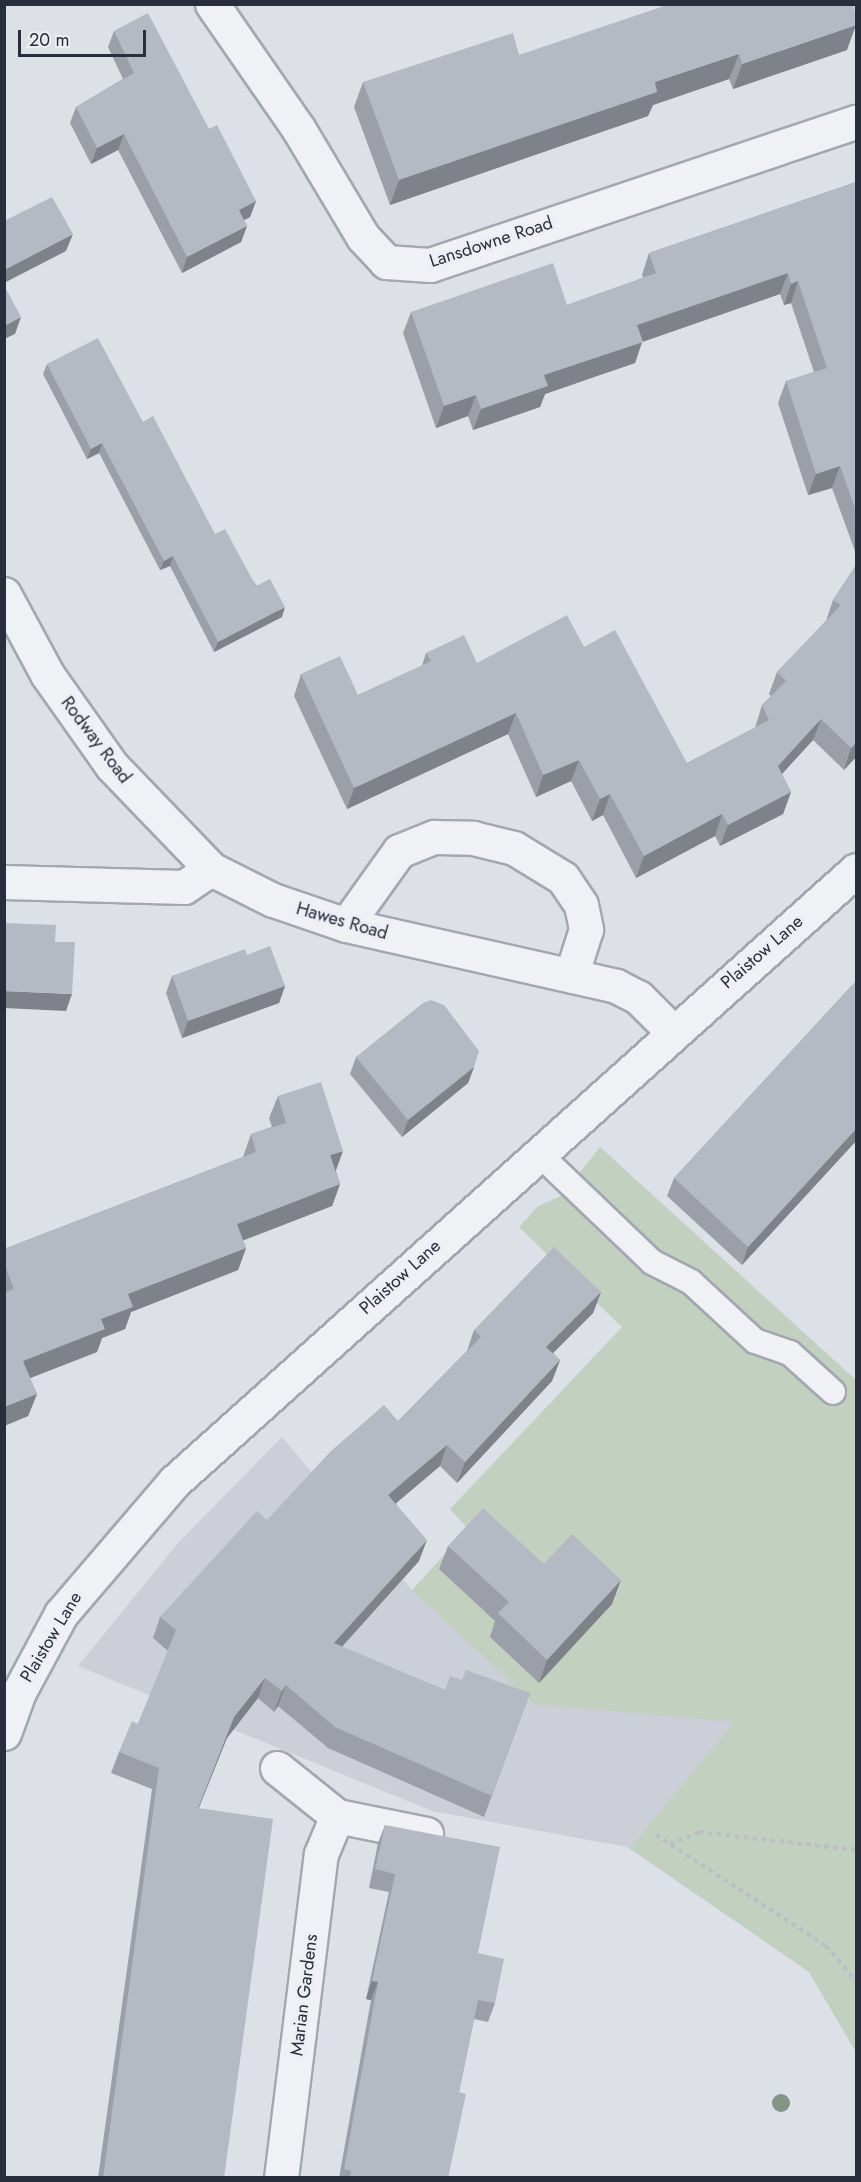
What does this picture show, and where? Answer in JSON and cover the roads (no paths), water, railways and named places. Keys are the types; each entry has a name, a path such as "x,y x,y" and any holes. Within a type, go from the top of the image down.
{"street":[{"name":"Lansdowne Road","path":"212,4 298,128 363,237 386,262 430,265 856,122"},
{"name":"Rodway Road","path":"4,594 47,674 112,766 211,869"},
{"path":"346,925 399,851 434,837 473,837 514,848 563,878 581,905 586,929 572,976"},
{"path":"4,882 184,887 211,869"},
{"name":"Hawes Road","path":"211,869 273,900 346,925 572,976 638,997 672,1031"},
{"name":"Plaistow Lane","path":"4,1733 12,1689 61,1614 174,1482 672,1031 856,870"},
{"path":"277,1768 337,1816 426,1834"},
{"name":"Marian Gardens","path":"281,2178 321,1854 337,1816"}],"lane":[{"path":"538,1153 652,1262 692,1282 755,1341 790,1353 832,1392"}]}
